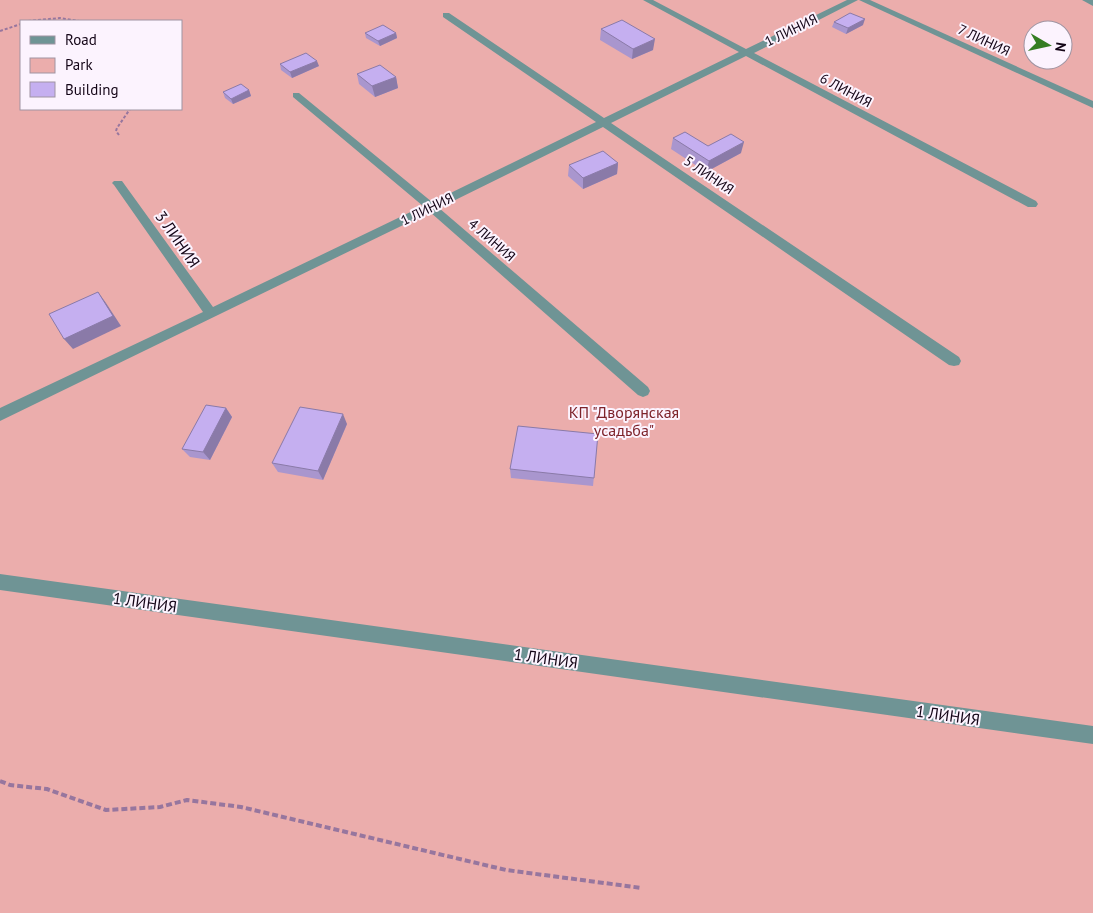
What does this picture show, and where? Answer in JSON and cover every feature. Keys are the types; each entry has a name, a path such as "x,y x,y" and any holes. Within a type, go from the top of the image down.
{"street":[{"name":"6 ЛИНИЯ","path":"647,0 1032,204"},
{"name":"1 ЛИНИЯ","path":"0,415 854,0"},
{"name":"7 ЛИНИЯ","path":"863,0 1093,105"},
{"path":"1086,0 1093,3"},
{"name":"5 ЛИНИЯ","path":"446,15 954,361"},
{"name":"4 ЛИНИЯ","path":"296,95 431,207 643,391"},
{"name":"3 ЛИНИЯ","path":"118,183 211,314"},
{"name":"1 ЛИНИЯ","path":"0,582 1093,735"}],"path":[{"path":"32,20 39,18 74,20"},
{"path":"0,32 20,24"},
{"path":"119,135 116,131 118,126 130,110"},
{"path":"0,781 10,785 47,789 106,810 160,807 187,800 241,807 506,870 642,888"}],"green space":[{"name":"КП \"Дворянская усадьба\"","path":"0,0 1093,0 1093,913 0,913"}],"building":[{"path":"850,13 865,19 848,28 834,22"},
{"path":"622,20 655,39 633,49 601,29"},
{"path":"383,25 396,33 378,41 365,33"},
{"path":"306,53 317,61 290,72 280,64"},
{"path":"380,65 396,77 372,86 357,74"},
{"path":"241,84 249,90 231,99 223,92"},
{"path":"685,132 708,146 731,134 744,142 709,161 673,138"},
{"path":"603,151 618,163 583,178 569,165"},
{"path":"98,292 113,316 64,339 49,314"},
{"path":"206,405 226,408 203,452 182,449"},
{"path":"300,407 343,414 318,471 272,463"},
{"path":"518,426 598,434 594,478 510,469"}]}
